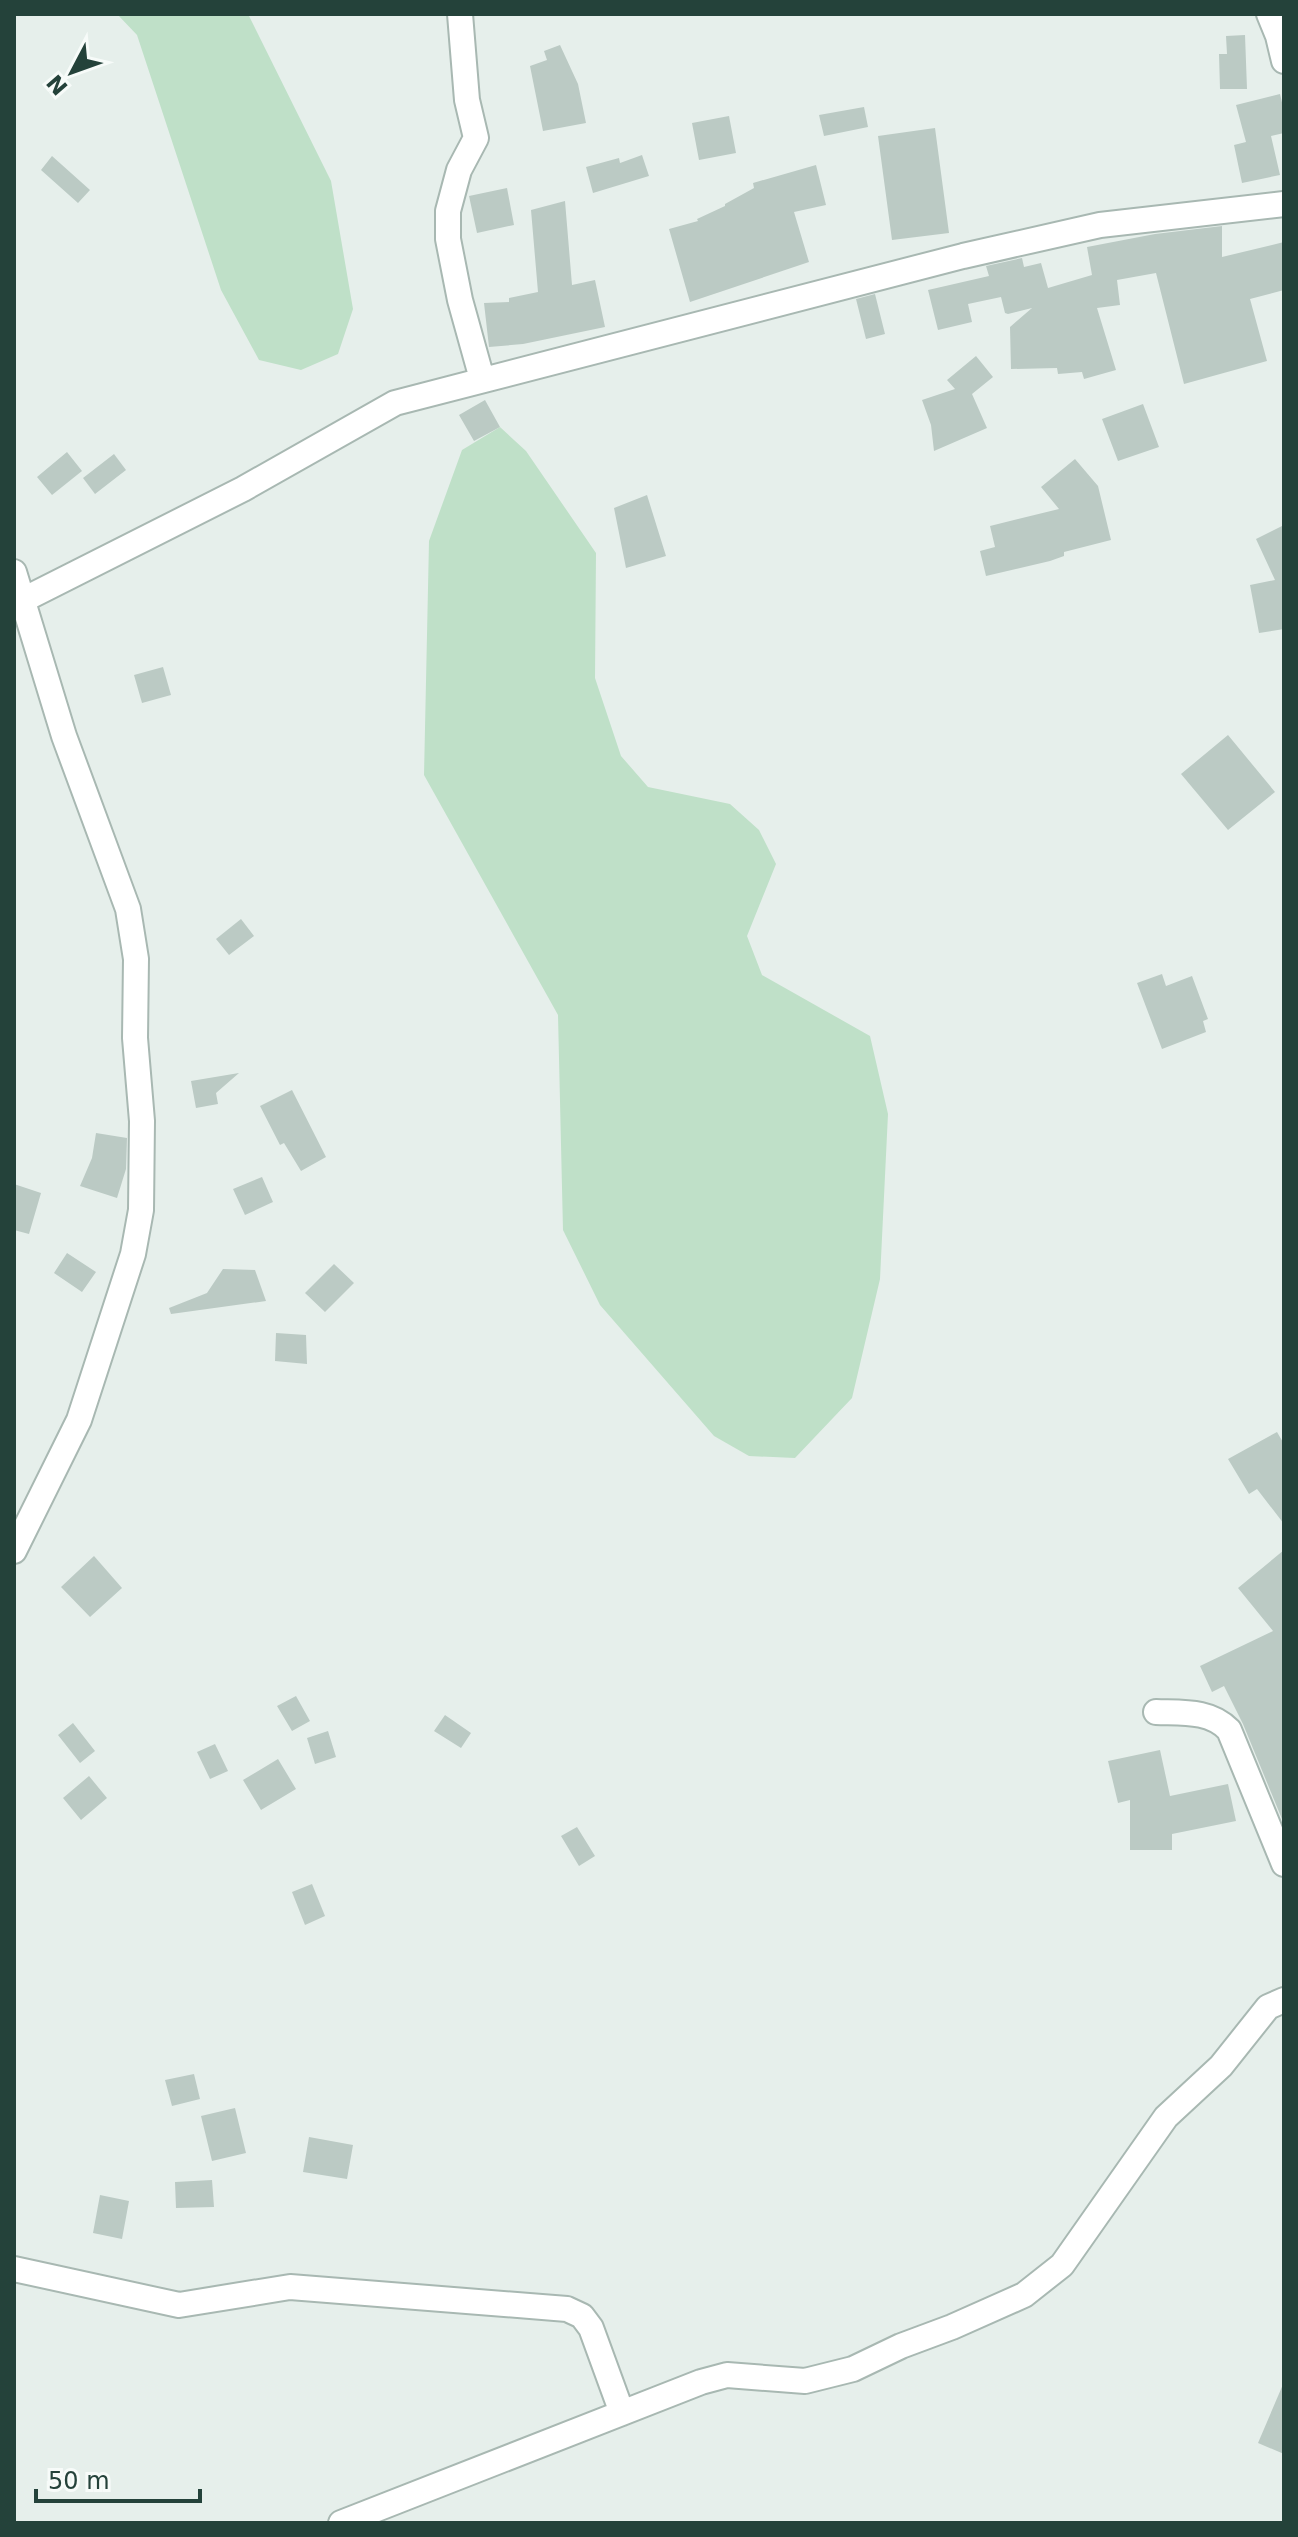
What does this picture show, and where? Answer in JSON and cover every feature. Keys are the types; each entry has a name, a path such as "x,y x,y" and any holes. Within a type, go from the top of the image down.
{"street":[{"path":"460,14 467,100 476,138 459,170 448,211 448,239 460,300 482,379"},
{"path":"1269,14 1284,61"},
{"path":"23,600 243,489 395,403 963,256 1100,225 1284,204"},
{"path":"14,572 64,736 128,909 136,959 135,1038 142,1121 141,1210 133,1254 79,1420 14,1551"},
{"path":"1156,1712 1208,1715 1221,1721 1229,1730 1284,1864"},
{"path":"341,2523 701,2382 727,2375 805,2381 853,2369 1024,2295 1062,2265 1166,2117 1221,2066 1268,2007 1284,2000"},
{"path":"14,2269 179,2305 290,2287 567,2309 582,2316 591,2328 622,2413"}],"green space":[{"path":"117,14 248,14 331,181 353,309 338,354 301,370 259,360 221,290 137,35"},
{"path":"500,427 526,451 596,553 595,678 621,756 648,787 730,804 759,830 776,864 747,936 762,975 870,1036 888,1114 880,1279 852,1398 795,1458 749,1456 714,1436 600,1305 563,1230 558,1015 424,775 429,541 462,450"}],"building":[{"path":"1245,35 1247,89 1220,89 1219,54 1227,54 1226,36"},
{"path":"560,45 578,84 586,123 543,131 530,66 547,60 544,51"},
{"path":"1280,94 1284,133 1271,136 1280,175 1242,183 1234,145 1246,142 1236,105"},
{"path":"864,107 868,127 824,136 819,115"},
{"path":"729,116 736,153 699,160 692,123"},
{"path":"935,128 949,233 892,240 878,136"},
{"path":"642,155 649,176 593,193 586,167 619,158 620,163"},
{"path":"52,156 90,190 78,203 41,170"},
{"path":"816,165 826,205 794,212 809,262 690,302 669,229 698,221 754,188 753,183"},
{"path":"507,188 514,225 477,233 469,196"},
{"path":"565,201 572,285 595,280 605,327 523,344 489,347 484,303 509,302 509,298 538,292 531,210"},
{"path":"1222,226 1222,257 1284,242 1284,290 1250,299 1267,361 1184,384 1156,273 1117,280 1120,305 1097,308 1116,370 1084,379 1082,372 1058,374 1057,368 1011,369 1010,327 1032,308 1005,313 1001,297 968,304 972,322 938,330 928,290 989,276 986,266 1022,258 1024,267 1041,263 1048,288 1092,275 1087,247"},
{"path":"875,294 885,334 866,339 856,299"},
{"path":"976,356 993,377 972,394 987,428 934,451 931,425 922,400 955,389 947,380"},
{"path":"485,400 500,427 474,441 459,415"},
{"path":"1143,404 1159,447 1118,461 1102,419"},
{"path":"67,452 82,471 52,495 37,477"},
{"path":"114,454 126,470 95,494 83,478"},
{"path":"1075,459 1098,486 1111,540 1064,552 1064,556 1050,561 986,576 980,551 995,547 990,526 1059,509 1041,487"},
{"path":"647,495 666,556 626,568 614,508"},
{"path":"1284,525 1284,629 1259,633 1250,585 1275,580 1256,539"},
{"path":"163,667 171,695 142,703 134,675"},
{"path":"1228,735 1275,792 1228,830 1181,774"},
{"path":"241,919 254,936 229,955 216,939"},
{"path":"1162,974 1166,986 1192,976 1208,1019 1203,1021 1206,1032 1162,1049 1137,983"},
{"path":"239,1073 216,1093 218,1104 196,1108 191,1081"},
{"path":"292,1090 326,1157 301,1171 284,1143 280,1145 260,1106"},
{"path":"96,1133 127,1138 126,1169 117,1198 80,1186 92,1158"},
{"path":"262,1177 273,1202 245,1215 233,1189"},
{"path":"14,1184 41,1193 29,1234 14,1230"},
{"path":"67,1253 96,1272 82,1292 54,1273"},
{"path":"334,1264 354,1283 325,1312 305,1293"},
{"path":"223,1269 255,1270 266,1301 171,1314 169,1308 207,1293"},
{"path":"276,1333 306,1335 307,1364 275,1361"},
{"path":"1277,1432 1284,1444 1284,1524 1257,1489 1249,1494 1228,1459"},
{"path":"1284,1550 1284,1824 1224,1686 1212,1692 1200,1666 1273,1631 1238,1588"},
{"path":"94,1556 122,1588 90,1617 61,1587"},
{"path":"296,1696 310,1721 292,1731 277,1706"},
{"path":"445,1715 471,1733 461,1748 434,1731"},
{"path":"73,1723 95,1751 80,1763 58,1735"},
{"path":"328,1731 336,1757 315,1764 307,1738"},
{"path":"215,1744 228,1771 210,1779 197,1752"},
{"path":"1160,1750 1170,1796 1228,1784 1236,1821 1172,1834 1172,1850 1130,1850 1130,1800 1118,1803 1108,1761"},
{"path":"278,1759 296,1789 261,1810 243,1780"},
{"path":"89,1776 107,1798 81,1820 63,1798"},
{"path":"577,1827 595,1856 579,1866 561,1836"},
{"path":"312,1884 325,1916 305,1925 292,1892"},
{"path":"194,2074 200,2099 172,2106 165,2080"},
{"path":"235,2108 246,2153 212,2161 201,2116"},
{"path":"309,2137 353,2145 347,2179 303,2172"},
{"path":"212,2180 214,2207 176,2208 175,2182"},
{"path":"100,2195 129,2201 122,2239 93,2233"},
{"path":"1284,2382 1284,2454 1258,2443"}]}
